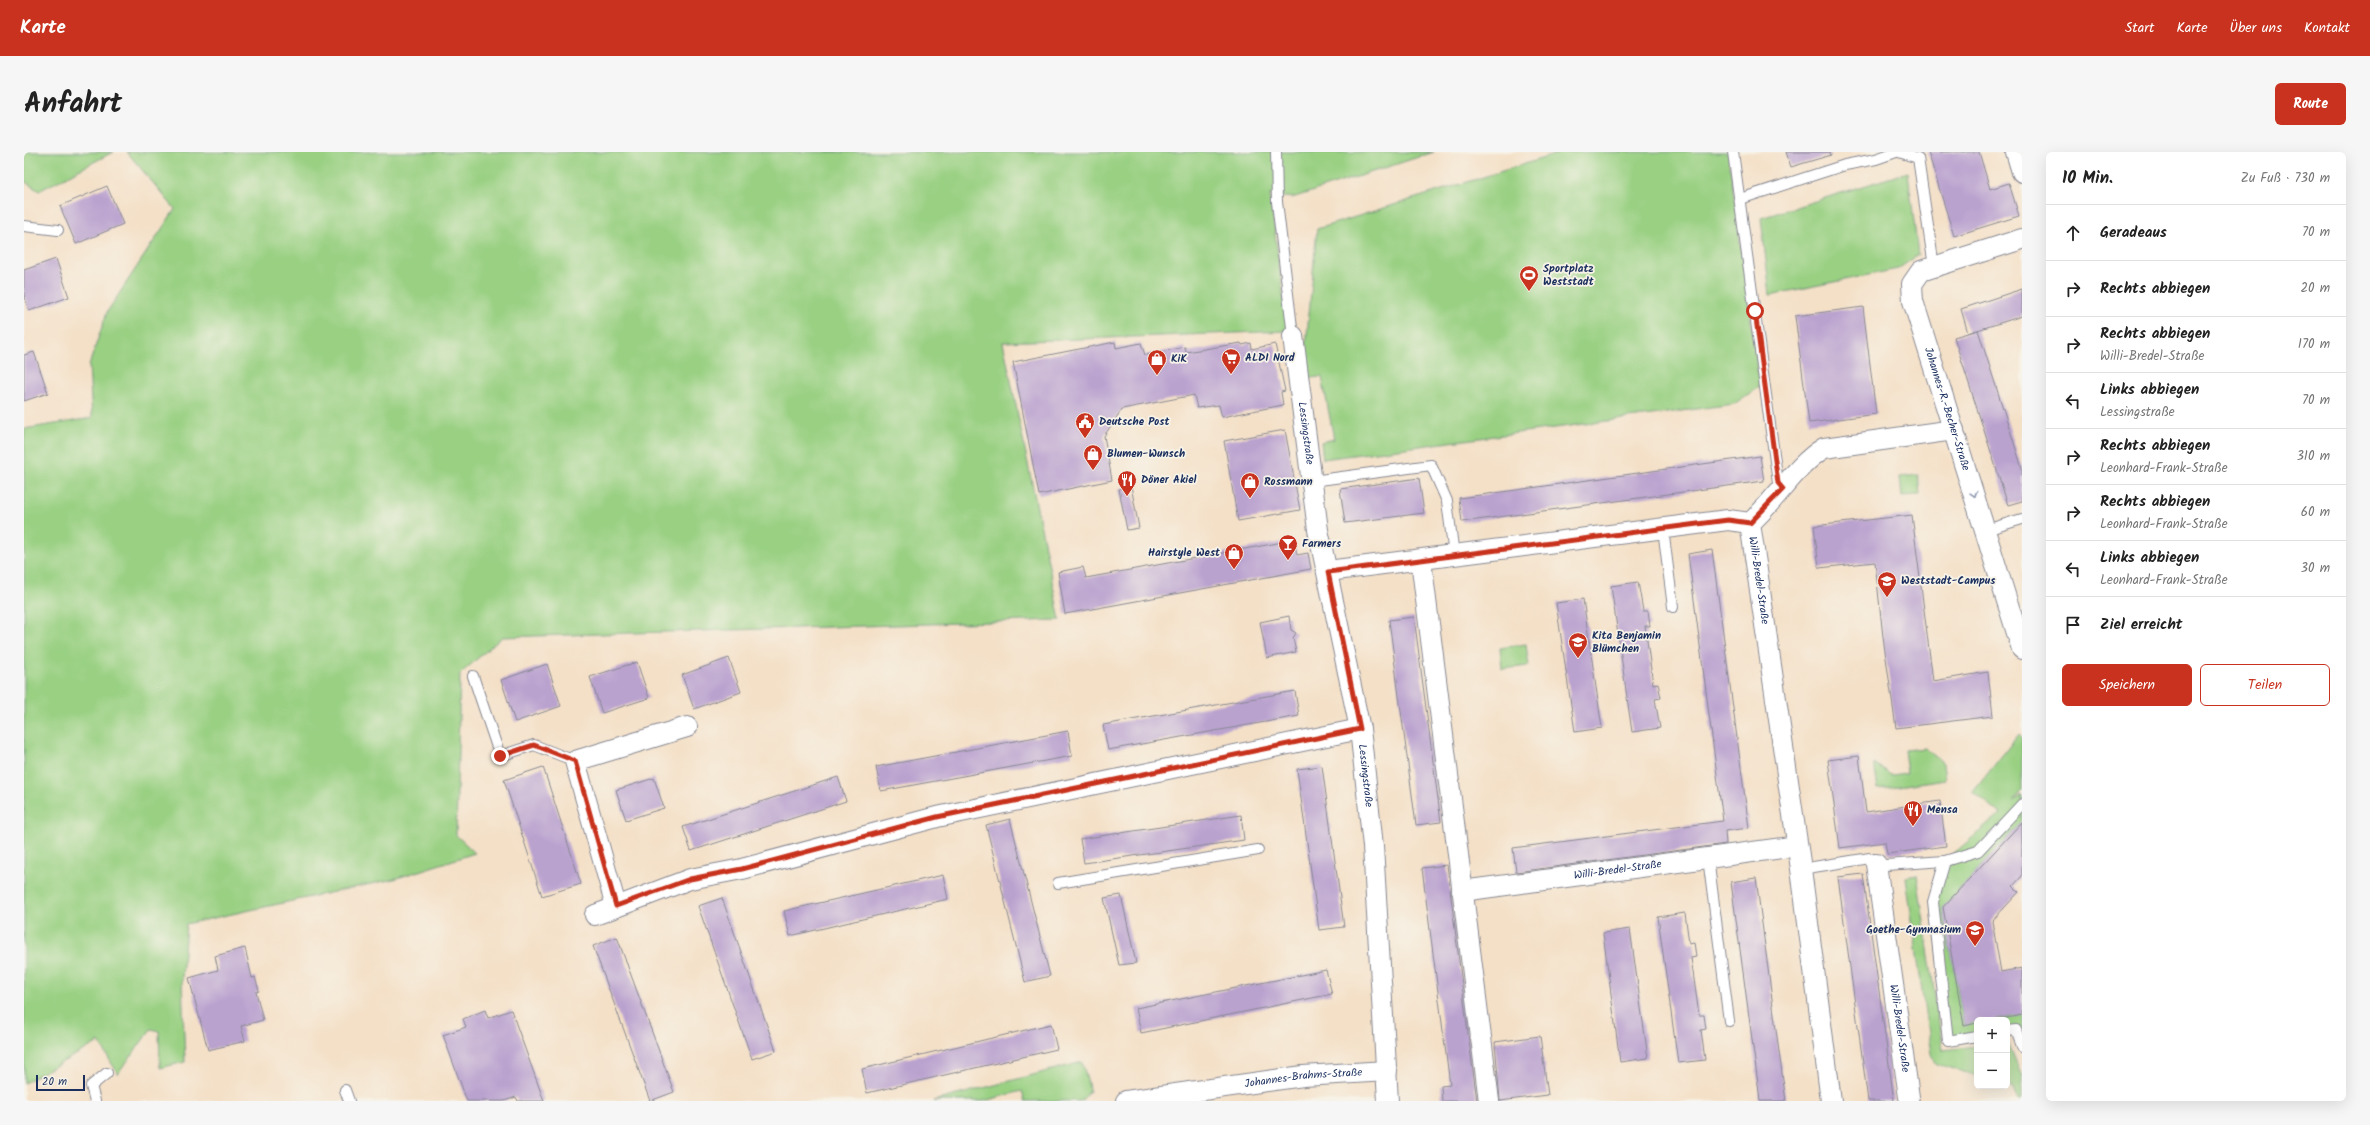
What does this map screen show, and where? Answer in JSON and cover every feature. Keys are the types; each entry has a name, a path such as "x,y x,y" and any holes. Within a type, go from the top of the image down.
{"street":[{"path":"2016,152 2022,172"},
{"name":"Johannes-R.-Becher-Straße","path":"2022,239 1921,271 1912,284 1913,301 1986,530 2022,650"},
{"name":"Lessingstraße","path":"1293,336 1318,530 1328,572 1338,653 1360,729 1373,846 1388,1101"},
{"path":"1750,523 1813,455 1824,448 1954,430"},
{"name":"Willi-Bredel-Straße","path":"1328,572 1728,520 1750,523 1797,846 1831,1101"},
{"path":"1421,560 1489,1101"},
{"path":"616,906 575,761 687,727"},
{"path":"595,915 690,879 742,869 937,817 1360,729"},
{"name":"Willi-Bredel-Straße","path":"1462,891 1797,846"},
{"name":"Willi-Bredel-Straße","path":"1876,864 1909,1097"},
{"name":"Johannes-Brahms-Straße","path":"1126,1101 1161,1098 1303,1076 1387,1071"}],"lane":[{"path":"1276,152 1277,202 1293,336"},
{"path":"1733,152 1778,483 1783,489"},
{"path":"1740,199 1845,165 1876,159 1896,152"},
{"path":"1899,152 1918,158 1934,267"},
{"path":"24,226 58,230"},
{"path":"1312,481 1431,465 1447,501 1454,555"},
{"path":"1986,530 2022,519"},
{"path":"1663,529 1673,607"},
{"path":"473,676 500,756 534,745 575,761"},
{"path":"1800,868 1870,858 1876,864 1946,861 1978,851 2022,804"},
{"path":"1058,883 1258,850"},
{"path":"1708,858 1729,1021"},
{"path":"1946,861 1933,902 1948,1041 1974,1037"},
{"path":"2010,1031 2016,1030 2022,1048"},
{"path":"95,1101 91,1086 107,1073"},
{"path":"345,1090 349,1101"}],"green space":[{"path":"24,152 113,152 39,191 24,181"},
{"path":"127,152 1434,152 1292,198 1270,195 1288,331 1003,342 1060,620 502,637 460,674 456,835 475,853 394,879 186,924 182,979 185,1062 160,1068 159,1031 151,1029 118,1074 99,1042 24,1083 24,429 92,418 89,365 107,312 175,209"},
{"name":"Sportplatz Weststadt","path":"1563,152 1728,152 1760,386 1734,404 1323,459 1321,442 1334,439 1322,377 1309,378 1305,356 1317,229"},
{"path":"1908,172 1918,255 1898,269 1770,295 1761,218"},
{"path":"1918,475 1920,495 1902,496 1900,477"},
{"path":"1526,644 1529,666 1502,669 1500,648"},
{"path":"2019,734 2022,737 2022,791 2013,802 2022,795 2022,822 1943,907 1964,1025 1974,1023 1974,1037 1948,1041 1933,902 1945,861 2000,814 1973,792"},
{"path":"1925,748 1943,763 1945,779 1878,789 1874,763 1892,775 1907,773 1904,750"},
{"path":"1917,875 1943,1050 1974,1046 1974,1075 1938,1064 1931,1055 1906,877"},
{"path":"2022,1015 2022,1028 2010,1030 2010,1017"},
{"path":"2010,1048 2022,1077 2022,1101 2019,1101 2013,1087 2010,1086"},
{"path":"1082,1062 1090,1091 1081,1101 1025,1101 1022,1091 984,1101 934,1101"}],"building":[{"path":"1786,152 1830,152 1831,155 1791,167"},
{"path":"1928,152 1979,152 1990,189 2009,183 2019,216 1954,236"},
{"path":"107,186 123,224 76,244 60,206"},
{"path":"56,259 69,297 29,311 24,295 24,270"},
{"path":"2022,289 2022,316 1968,333 1961,309"},
{"path":"1863,307 1876,414 1809,423 1795,316"},
{"path":"1978,330 2022,468 2022,501 2008,505 1954,337"},
{"path":"1115,342 1116,348 1141,343 1145,355 1185,347 1186,352 1241,343 1242,345 1251,343 1252,349 1275,344 1285,391 1281,392 1283,405 1222,417 1219,405 1197,408 1194,395 1122,409 1104,436 1112,480 1039,495 1013,362"},
{"path":"34,352 48,393 24,401 24,355"},
{"path":"1285,430 1300,510 1238,521 1224,441"},
{"path":"1760,456 1764,481 1462,522 1459,498"},
{"path":"1419,478 1424,513 1345,523 1340,489"},
{"path":"1131,486 1139,528 1127,530 1119,489"},
{"path":"1912,515 1933,681 1988,672 1993,716 1896,728 1883,637 1875,562 1819,568 1814,526"},
{"path":"1294,540 1297,555 1308,553 1311,569 1065,614 1058,572 1083,567 1086,578"},
{"path":"1712,550 1749,828 1725,831 1726,844 1516,872 1513,848 1723,821 1688,554"},
{"path":"1638,582 1643,611 1648,611 1650,626 1645,626 1653,684 1658,683 1661,698 1655,699 1660,728 1632,732 1611,586"},
{"path":"1583,599 1602,728 1575,732 1556,603"},
{"path":"1289,616 1291,630 1296,633 1293,638 1296,652 1267,658 1260,622"},
{"path":"1414,617 1441,822 1416,825 1389,620"},
{"path":"729,658 741,692 694,709 682,675"},
{"path":"637,662 649,698 602,713 590,677"},
{"path":"547,664 561,706 515,722 501,680"},
{"path":"1295,691 1299,716 1108,750 1103,725"},
{"path":"1068,731 1072,756 881,791 876,767"},
{"path":"1859,756 1866,812 1940,801 1946,846 1887,854 1885,842 1840,848 1828,760"},
{"path":"1322,766 1344,927 1319,930 1297,769"},
{"path":"543,767 581,884 542,896 504,780"},
{"path":"838,777 846,801 691,851 683,827"},
{"path":"654,778 664,808 626,820 616,790"},
{"path":"1241,815 1244,840 1084,863 1080,839"},
{"path":"1010,819 1050,976 1025,982 986,825"},
{"path":"2022,822 2022,876 2013,886 2019,892 1992,921 2001,972 2022,968 2022,1015 2010,1017 1974,1017 1974,1024 1964,1026 1943,907"},
{"path":"1447,865 1477,1101 1442,1101 1441,1086 1450,1085 1422,868"},
{"path":"1863,874 1894,1101 1868,1101 1838,877"},
{"path":"943,875 948,899 790,936 784,911"},
{"path":"1756,878 1786,1101 1760,1101 1731,882"},
{"path":"1121,895 1136,963 1119,965 1104,898"},
{"path":"722,898 776,1051 752,1059 698,906"},
{"path":"1685,913 1689,943 1694,942 1696,957 1691,958 1699,1015 1704,1015 1706,1029 1701,1030 1705,1060 1678,1063 1658,917"},
{"path":"1630,929 1648,1058 1620,1062 1603,933"},
{"path":"617,937 674,1092 650,1101 593,946"},
{"path":"245,948 252,978 255,977 259,991 256,992 263,1020 241,1026 245,1041 208,1050 189,978 218,970 215,956"},
{"path":"1326,970 1332,994 1141,1033 1136,1008"},
{"path":"485,1010 488,1018 511,1010 544,1101 518,1101 516,1097 504,1101 467,1101 443,1035 466,1027 463,1019"},
{"path":"1051,1024 1057,1049 867,1093 862,1069"},
{"path":"1540,1036 1548,1095 1500,1101 1495,1042"}],"place":[{"name":"Sportplatz Weststadt","path":"1529,292"},
{"name":"ALDI Nord","path":"1231,375"},
{"name":"KiK","path":"1157,376"},
{"name":"Deutsche Post","path":"1085,439"},
{"name":"Blumen-Wunsch","path":"1093,471"},
{"name":"Döner Akiel","path":"1127,497"},
{"name":"Rossmann","path":"1250,499"},
{"name":"Farmers","path":"1288,561"},
{"name":"Hairstyle West","path":"1234,570"},
{"name":"Weststadt-Campus","path":"1887,598"},
{"name":"Kita Benjamin Blümchen","path":"1578,659"},
{"name":"Mensa","path":"1913,827"},
{"name":"Goethe-Gymnasium","path":"1975,947"}],"route":[{"path":"500,756 534,745 575,761 616,906 690,879 742,869 937,817 1360,729 1328,572 1728,520 1750,523 1768,507 1783,489 1778,483 1755,311"}]}
